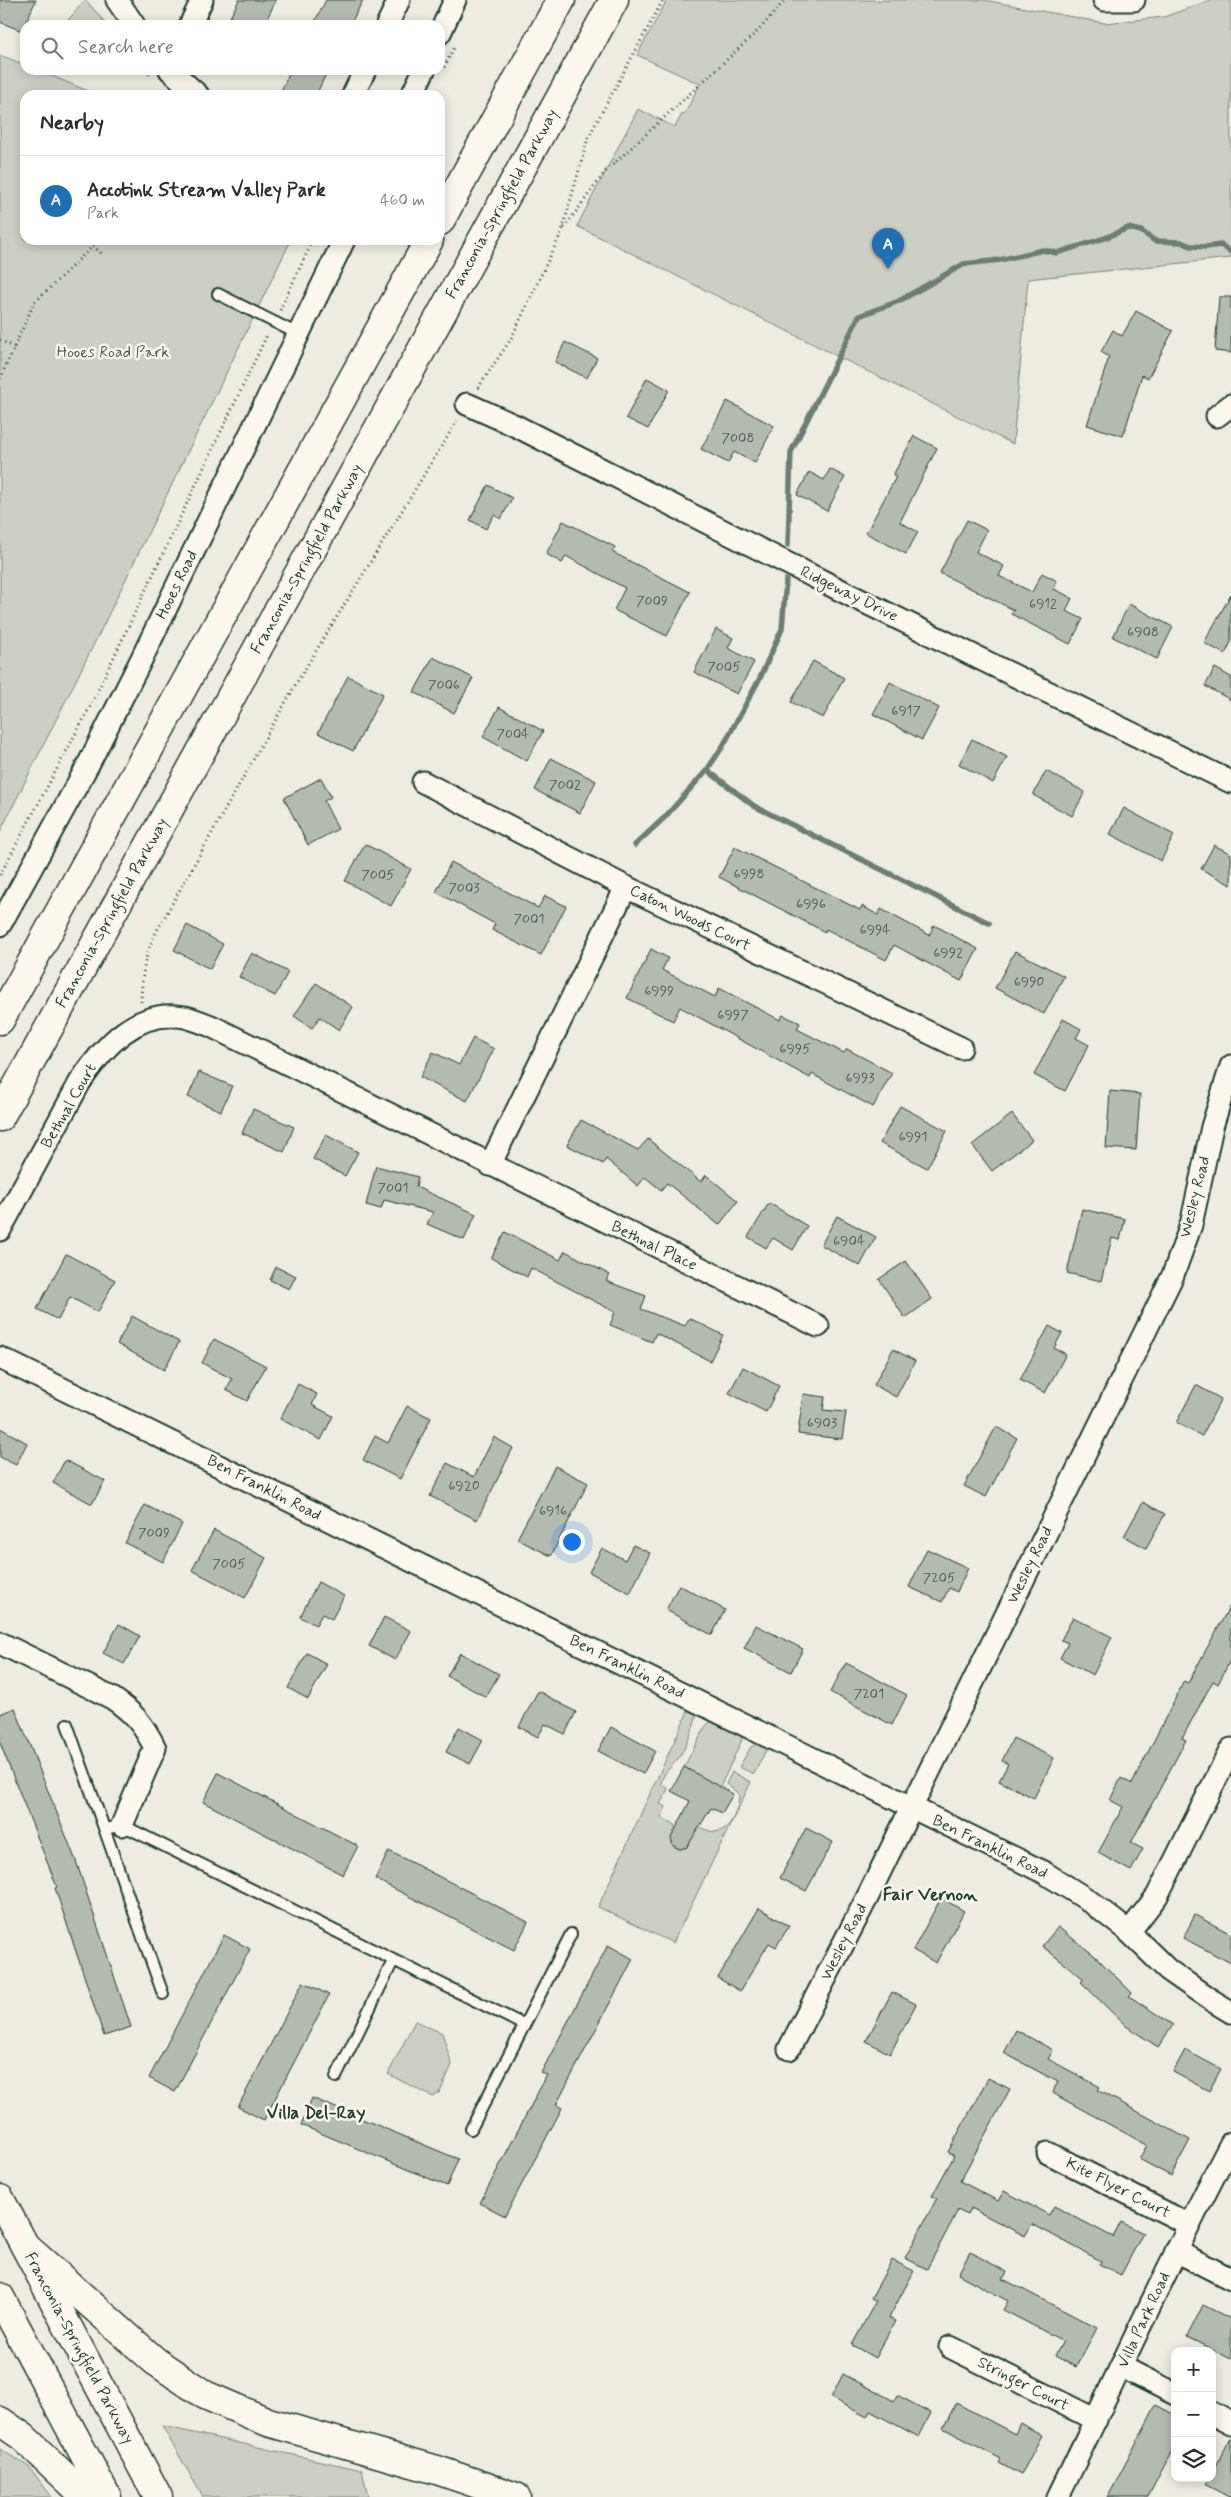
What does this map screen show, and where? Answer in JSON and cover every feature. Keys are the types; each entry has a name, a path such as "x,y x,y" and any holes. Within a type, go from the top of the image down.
{"main road":[{"path":"445,211 561,0"},
{"name":"Franconia-Springfield Parkway","path":"0,1117 614,0"},
{"path":"0,1020 426,245"},
{"name":"Franconia-Springfield Parkway","path":"0,2198 158,2497"},
{"path":"25,2246 155,2361 205,2395 268,2422 437,2470 516,2497"},
{"path":"0,2297 107,2497"},
{"path":"0,2421 23,2437 86,2497"}],"street":[{"path":"116,0 130,20"},
{"path":"192,20 202,0"},
{"path":"389,20 399,0"},
{"path":"445,22 455,0"},
{"path":"1104,0 1134,0"},
{"path":"176,75 192,90"},
{"path":"355,90 363,75"},
{"path":"414,90 422,75"},
{"name":"Hooes Road","path":"0,925 88,765 142,658 342,245"},
{"name":"Ridgeway Drive","path":"467,404 516,426 850,595 1231,782"},
{"name":"Caton Woods Court","path":"423,782 626,886 961,1048"},
{"path":"490,1165 626,886"},
{"name":"Bethnal Court","path":"0,1230 80,1082 111,1043 139,1023 163,1016 186,1018 211,1026 307,1074"},
{"name":"Wesley Road","path":"789,2049 1173,1275 1191,1225 1212,1127 1231,1066"},
{"name":"Bethnal Place","path":"307,1074 818,1326"},
{"name":"Ben Franklin Road","path":"0,1358 1045,1873 1088,1900 1128,1932 1168,1970 1231,2012"},
{"path":"0,1643 112,1698 129,1709 144,1725 155,1748 114,1827"},
{"path":"1128,1932 1157,1896 1225,1776 1231,1749"},
{"name":"Villa Park Road","path":"1058,2497 1122,2367 1188,2224 1231,2143"},
{"name":"Kite Flyer Court","path":"1048,2153 1188,2224"},
{"path":"1176,2251 1231,2279"},
{"name":"Stringer Court","path":"950,2347 1096,2420"},
{"path":"1122,2367 1171,2392"},
{"path":"1216,2415 1231,2423"}],"lane":[{"path":"218,294 298,334"},
{"path":"67,1724 114,1827 163,1994"},
{"path":"114,1827 524,2026"},
{"path":"470,2129 571,1934"},
{"path":"336,2077 393,1961"}],"path":[{"path":"139,1023 143,970 148,948 297,682 467,404 511,339 562,231 588,138 663,0"},
{"path":"562,231 605,172 759,30 785,0"},
{"path":"0,875 90,707 247,373 311,245"},
{"path":"0,380 34,303 93,246 102,254"},
{"path":"0,340 14,347"}],"green space":[{"path":"86,0 103,20 68,20"},
{"path":"667,0 984,0 1104,23 1164,17 1211,0 1231,0 1231,258 1028,279 1013,444 577,226 638,109 675,127 682,114 684,115 700,84 637,55"},
{"name":"Hooes Road Park","path":"0,55 20,63 20,75 49,75 86,90 20,90 20,245 289,245 100,632 0,832"},
{"path":"689,1709 697,1714 692,1732 679,1757 665,1774 661,1784 668,1789 660,1804 666,1807 661,1817 674,1824 676,1831 673,1846 680,1849 687,1847 691,1840 693,1823 713,1832 724,1829 728,1825 734,1816 739,1799 739,1794 726,1784 732,1772 751,1782 673,1943 598,1907"},
{"path":"711,1721 741,1735 742,1740 720,1787 684,1767 705,1727"},
{"path":"757,1744 767,1748 754,1774 739,1767 751,1747"},
{"path":"415,2021 442,2033 452,2065 440,2092 433,2097 388,2074"},
{"path":"162,2426 362,2470 368,2497 203,2497"},
{"path":"0,2449 29,2467 52,2497 0,2497"}],"building":[{"path":"0,0 36,0 27,20 20,20 20,30 0,22"},
{"path":"239,0 276,0 266,20 229,20"},
{"path":"326,0 363,0 353,20 316,20"},
{"path":"289,75 326,75 318,90 281,90"},
{"path":"1219,297 1231,297 1231,353 1215,351"},
{"path":"1136,311 1173,331 1148,378 1142,375 1123,436 1087,425 1109,357 1101,352 1113,330 1122,336"},
{"path":"565,342 597,358 587,378 555,362"},
{"path":"647,378 669,390 648,429 626,418"},
{"path":"727,401 774,426 755,463 734,452 728,463 701,449"},
{"path":"914,436 937,448 900,522 918,532 906,554 866,533 896,477 893,475"},
{"path":"830,469 845,477 827,511 797,495 809,472 824,480"},
{"path":"488,485 512,498 501,519 494,515 486,529 470,520"},
{"path":"967,520 987,530 976,552 1004,566 999,576 1032,592 1042,573 1057,581 1054,589 1072,598 1066,611 1083,619 1070,644 1011,614 1014,610 940,573"},
{"path":"563,521 615,547 612,552 690,592 667,636 614,610 625,588 566,556 562,563 546,554"},
{"path":"1231,594 1231,642 1225,654 1204,643"},
{"path":"1129,604 1173,627 1157,659 1113,637"},
{"path":"716,629 733,638 728,648 754,662 737,694 694,672"},
{"path":"433,657 473,678 454,713 414,692"},
{"path":"813,661 844,678 823,718 791,702"},
{"path":"1215,668 1231,677 1231,700 1205,686"},
{"path":"348,676 383,694 353,751 318,733"},
{"path":"890,682 939,708 922,740 873,714"},
{"path":"499,707 543,731 527,761 483,737"},
{"path":"972,739 1007,757 993,783 959,764"},
{"path":"551,758 596,781 580,813 535,790"},
{"path":"1046,771 1085,792 1072,816 1033,795"},
{"path":"321,778 331,797 324,801 338,829 308,845 284,798"},
{"path":"1124,808 1174,835 1161,861 1110,834"},
{"path":"365,844 411,869 391,906 345,881"},
{"path":"1214,845 1231,854 1231,885 1201,869"},
{"path":"735,847 860,910 862,906 878,915 881,909 929,935 934,925 978,949 961,981 894,945 886,960 826,929 825,932 719,877"},
{"path":"451,862 538,908 545,896 566,906 541,955 492,930 495,924 436,892"},
{"path":"187,925 223,944 210,969 174,950"},
{"path":"651,949 668,958 662,970 715,997 719,988 780,1020 783,1015 800,1023 797,1029 844,1053 847,1049 892,1073 873,1107 812,1074 810,1078 680,1007 673,1021 627,998"},
{"path":"1015,951 1064,976 1044,1014 995,988"},
{"path":"252,953 288,972 275,996 239,977"},
{"path":"316,983 353,1007 339,1030 320,1017 312,1028 294,1016"},
{"path":"1063,1019 1081,1029 1076,1038 1089,1045 1065,1091 1034,1075"},
{"path":"473,1038 494,1049 467,1101 420,1077 433,1052 459,1065"},
{"path":"199,1072 232,1086 221,1111 188,1097"},
{"path":"1110,1091 1140,1094 1136,1150 1106,1148"},
{"path":"900,1106 947,1131 927,1168 880,1143"},
{"path":"253,1109 294,1127 284,1152 242,1133"},
{"path":"1012,1114 1032,1140 992,1171 972,1145"},
{"path":"581,1120 638,1150 648,1139 701,1182 706,1175 738,1201 719,1225 667,1183 661,1190 645,1177 638,1186 606,1159 603,1164 567,1145"},
{"path":"326,1135 358,1152 345,1176 313,1159"},
{"path":"376,1166 418,1177 416,1187 476,1214 464,1240 427,1224 433,1212 384,1200 381,1209 366,1205"},
{"path":"769,1203 807,1226 793,1250 773,1238 766,1248 748,1237"},
{"path":"1082,1209 1125,1219 1120,1240 1112,1238 1101,1281 1067,1273"},
{"path":"837,1216 876,1237 860,1266 821,1245"},
{"path":"505,1232 560,1260 565,1251 610,1275 606,1281 646,1296 641,1309 685,1326 689,1318 723,1335 710,1361 656,1333 652,1342 610,1325 615,1312 531,1268 527,1277 491,1258"},
{"path":"66,1254 115,1280 98,1312 70,1297 58,1320 37,1309"},
{"path":"906,1261 932,1299 905,1318 879,1279"},
{"path":"276,1267 296,1276 289,1289 270,1280"},
{"path":"132,1316 179,1342 164,1370 117,1344"},
{"path":"1049,1326 1062,1333 1054,1348 1066,1354 1045,1393 1020,1380"},
{"path":"214,1339 266,1366 247,1401 226,1390 232,1379 202,1363"},
{"path":"893,1349 915,1361 896,1397 874,1385"},
{"path":"743,1367 779,1386 766,1412 729,1393"},
{"path":"298,1384 317,1394 312,1405 333,1416 321,1440 280,1419"},
{"path":"1196,1385 1221,1399 1202,1436 1176,1423"},
{"path":"803,1394 825,1397 823,1410 846,1412 842,1439 798,1434"},
{"path":"407,1406 431,1418 400,1479 363,1460 375,1436 388,1443"},
{"path":"996,1427 1017,1438 986,1497 964,1486"},
{"path":"0,1428 27,1443 16,1465 0,1457"},
{"path":"494,1437 513,1448 477,1520 430,1496 447,1463 474,1477"},
{"path":"65,1460 105,1481 92,1504 53,1483"},
{"path":"555,1466 588,1483 551,1556 517,1539"},
{"path":"1143,1502 1165,1514 1146,1548 1124,1536"},
{"path":"145,1505 182,1524 163,1562 125,1543"},
{"path":"214,1530 266,1558 245,1598 192,1570"},
{"path":"633,1545 650,1553 630,1593 589,1572 602,1548 625,1560"},
{"path":"927,1549 968,1568 957,1592 949,1588 942,1602 909,1587"},
{"path":"318,1582 344,1596 332,1619 322,1614 316,1625 300,1617"},
{"path":"679,1585 725,1610 712,1635 666,1610"},
{"path":"1231,1604 1231,1659 1218,1684 1213,1681 1182,1738 1186,1740 1131,1843 1143,1849 1131,1871 1098,1853 1123,1807 1110,1800 1121,1778 1132,1784 1184,1681 1188,1683"},
{"path":"384,1617 411,1631 395,1660 369,1646"},
{"path":"1073,1617 1112,1637 1093,1675 1060,1658 1068,1643 1061,1640"},
{"path":"119,1624 140,1636 124,1664 103,1653"},
{"path":"756,1625 803,1649 791,1672 744,1648"},
{"path":"307,1653 327,1664 308,1699 288,1688"},
{"path":"460,1653 499,1674 486,1697 447,1676"},
{"path":"846,1663 907,1695 892,1725 830,1692"},
{"path":"538,1691 576,1712 565,1734 545,1724 538,1737 519,1727"},
{"path":"15,1708 76,1861 131,2027 104,2036 55,1888 57,1887 0,1743 0,1714"},
{"path":"459,1727 483,1740 470,1764 446,1752"},
{"path":"611,1727 655,1751 643,1774 598,1751"},
{"path":"1013,1738 1054,1758 1034,1798 999,1781 1008,1764 1002,1761"},
{"path":"684,1767 733,1794 722,1813 711,1808 687,1847 680,1849 673,1846 671,1838 690,1801 671,1791"},
{"path":"218,1773 358,1846 343,1875 203,1802"},
{"path":"806,1828 833,1842 806,1891 780,1878"},
{"path":"389,1851 528,1922 514,1950 375,1879"},
{"path":"941,1898 964,1911 936,1963 913,1950"},
{"path":"759,1908 789,1926 776,1947 769,1943 740,1991 718,1978"},
{"path":"1195,1915 1231,1934 1231,1963 1183,1938"},
{"path":"1058,1927 1095,1956 1132,1993 1129,1996 1173,2025 1158,2047 1126,2026 1081,1982 1084,1979 1042,1946"},
{"path":"224,1935 250,1949 175,2092 149,2078"},
{"path":"608,1945 633,1959 556,2105 562,2108 505,2216 480,2203 547,2075 541,2073"},
{"path":"303,1982 329,1995 264,2120 238,2107"},
{"path":"892,1992 916,2004 890,2054 866,2041"},
{"path":"1016,2030 1053,2050 1048,2059 1100,2087 1098,2090 1190,2140 1171,2176 1139,2159 1147,2145 1052,2093 1058,2082 1004,2053"},
{"path":"1185,2050 1221,2069 1209,2091 1173,2072"},
{"path":"988,2078 1010,2089 960,2181 998,2201 1004,2191 1049,2215 1054,2206 1113,2237 1121,2222 1143,2233 1121,2275 1099,2264 1101,2261 1032,2224 1025,2236 971,2208 967,2215 958,2210 927,2269 905,2258 937,2198 932,2196 954,2156 948,2152"},
{"path":"312,2098 458,2159 447,2186 301,2125"},
{"path":"970,2252 1007,2272 1003,2279 1097,2328 1076,2367 1055,2356 1063,2341 1003,2310 1008,2301 958,2274"},
{"path":"892,2260 914,2271 889,2318 895,2321 875,2358 852,2345 876,2301 871,2298"},
{"path":"1203,2305 1231,2319 1231,2359 1216,2352 1216,2347 1207,2347 1187,2337"},
{"path":"843,2374 894,2401 897,2395 931,2413 919,2437 870,2411 867,2417 831,2398"},
{"path":"956,2403 1015,2434 1020,2423 1042,2435 1021,2475 999,2463 1001,2459 943,2428"},
{"path":"1156,2405 1171,2413 1171,2453 1148,2497 1108,2497"},
{"path":"1231,2437 1231,2497 1206,2485 1208,2482 1216,2482 1216,2466"}],"waterway":[{"path":"788,545 791,452 859,316 899,301 964,264 1000,260 1043,250 1057,253 1105,238 1128,228 1141,231 1155,241 1181,242 1191,246 1206,247 1221,245 1231,252"},
{"path":"635,845 665,817 707,770 723,746 760,678 782,629 786,580"},
{"path":"707,770 754,806 989,923"}],"place":[{"name":"Accotink Stream Valley Park","path":"888,269"}],"district":[{"name":"Fair Vernon","path":"930,1895"},
{"name":"Villa Del-Ray","path":"316,2113"}]}
